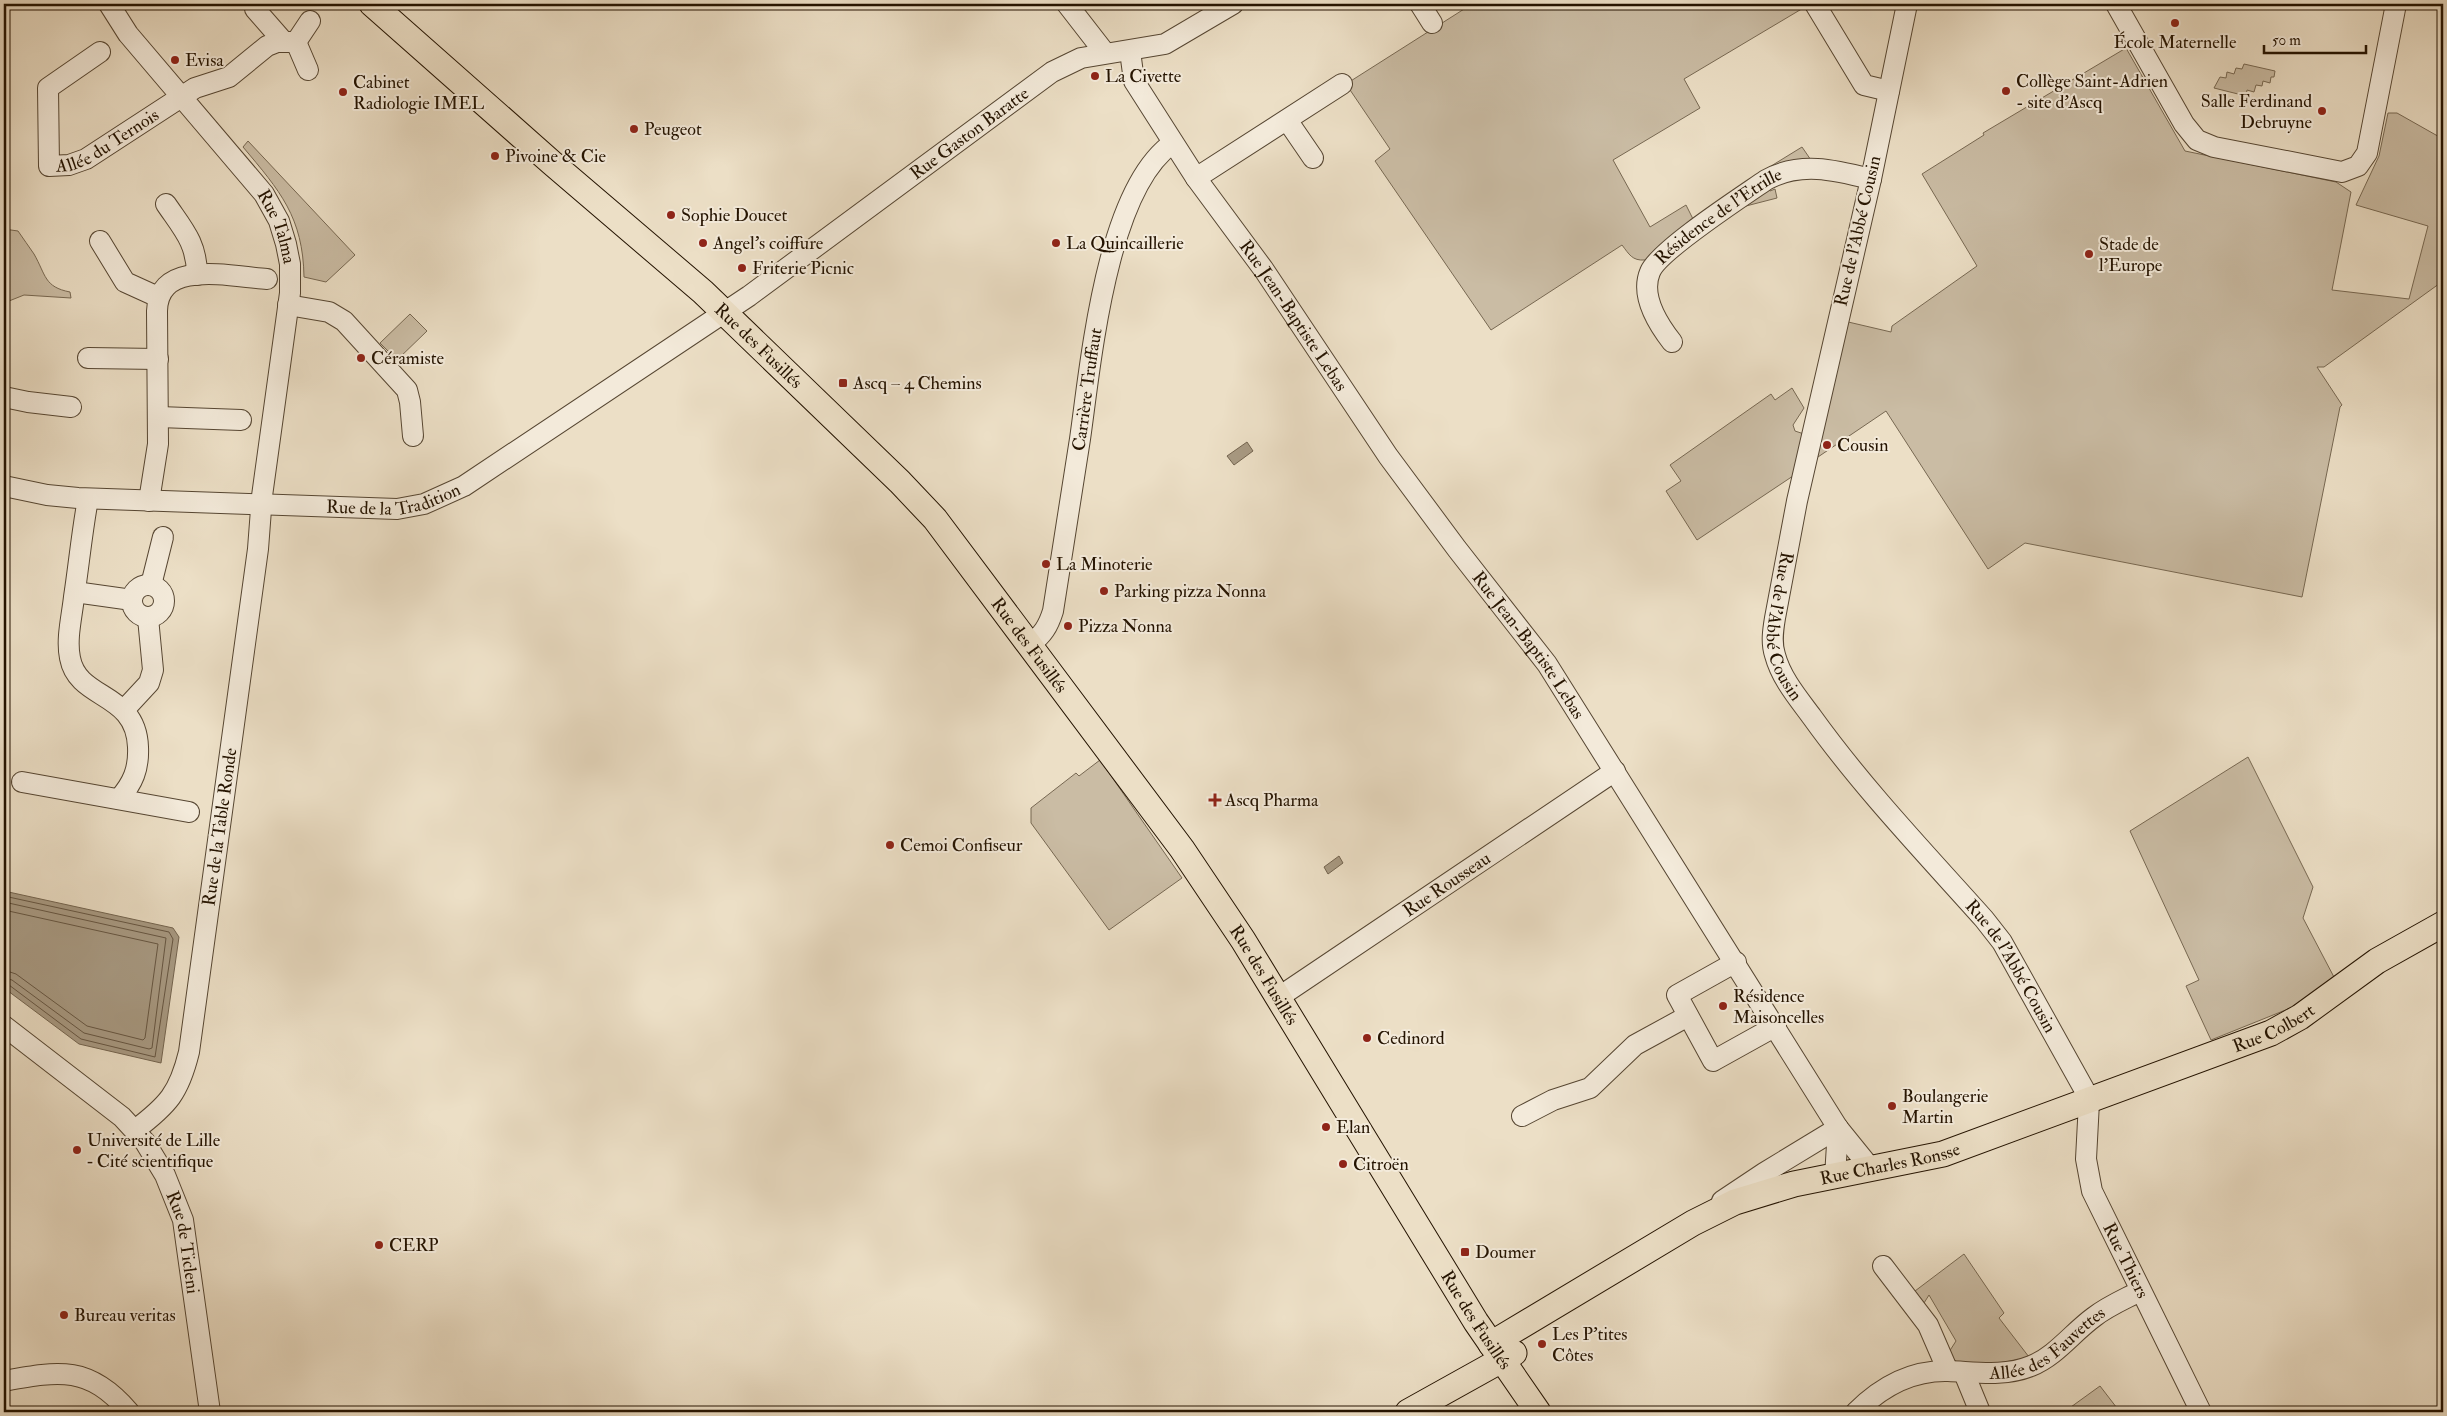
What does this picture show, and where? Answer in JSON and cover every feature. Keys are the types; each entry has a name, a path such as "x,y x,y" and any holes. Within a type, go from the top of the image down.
{"main road":[{"name":"Rue des Fusillés","path":"372,4 552,163 658,253 729,309"},
{"name":"Rue des Fusillés","path":"390,4 729,309 924,490 961,534 1034,641 1284,994 1503,1349 1538,1412"},
{"name":"Rue Colbert","path":"2089,1102 2284,1027 2378,961 2443,924"},
{"name":"Rue Charles Ronsse","path":"1408,1412 1693,1223 1748,1197 1794,1184 1872,1170 1949,1152 2089,1102"},
{"name":"Rue des Fusillés","path":"1503,1349 1554,1412"}],"street":[{"name":"Rue Talma","path":"109,4 128,34 255,183 275,212 286,244 290,264 288,305 261,505"},
{"path":"1067,4 1105,53"},
{"name":"Rue Gaston Baratte","path":"729,309 1034,84 1072,61 1105,53 1130,51 1164,44 1233,4"},
{"path":"1420,4 1432,23"},
{"path":"1815,4 1864,86 1889,91"},
{"name":"Rue de l'Abbé Cousin","path":"1907,4 1871,178 1797,501 1772,637 1774,655 1792,690 1833,745 1997,936 2084,1089 2089,1102"},
{"path":"2116,4 2184,124 2198,140 2214,147 2342,172 2358,166 2366,153 2396,4"},
{"path":"255,9 290,42 308,70"},
{"path":"290,42 310,21"},
{"name":"Allée du Ternois","path":"100,52 48,88 49,166 69,165 86,159 200,85 229,77 267,46 290,42"},
{"name":"Rue Jean-Baptiste Lebas","path":"1130,51 1134,81 1196,178 1264,270 1388,456 1456,548 1547,664 1736,962 1838,1128 1872,1170"},
{"path":"1196,178 1342,84"},
{"path":"1287,120 1313,158"},
{"name":"Carrière Truffaut","path":"1034,641 1048,626 1052,611 1094,337 1108,270 1135,190 1160,154 1174,143"},
{"name":"Résidence de l'Etrille","path":"1672,342 1654,314 1648,287 1652,267 1667,252 1766,180 1778,174 1802,169 1828,169 1871,178"},
{"path":"166,204 193,244 197,259 197,275"},
{"path":"100,241 125,282 158,297"},
{"path":"149,501 158,454 158,297 171,281 185,275 267,279"},
{"path":"288,305 329,312 352,327 407,390 413,436"},
{"name":"Rue de la Tradition","path":"4,486 47,495 261,505 397,509 438,499 464,486 729,309"},
{"path":"88,358 158,359"},
{"path":"4,397 34,403 71,407"},
{"path":"159,417 241,420"},
{"path":"88,498 69,650 74,672 84,683 124,710 135,728 138,754 134,779 120,799"},
{"name":"Rue de la Table Ronde","path":"135,1130 166,1105 181,1080 189,1052 258,549 261,505"},
{"path":"151,585 163,537"},
{"path":"151,585 160,590 164,603 161,612 148,618 136,612 132,600 138,588 151,585"},
{"path":"75,592 132,600"},
{"path":"124,710 148,683 153,673 148,618"},
{"name":"Rue Rousseau","path":"1284,994 1615,771"},
{"path":"22,782 189,812"},
{"path":"1736,962 1677,996 1713,1061 1776,1026"},
{"path":"1522,1116 1553,1100 1590,1088 1635,1045 1688,1016"},
{"name":"Rue de Ticleni","path":"4,1026 108,1105 135,1130 165,1175 182,1220 210,1412"},
{"name":"Rue Thiers","path":"2089,1102 2086,1159 2092,1191 2201,1412"},
{"path":"1835,1177 1838,1128"},
{"name":"Rue Charles Ronsse","path":"1693,1223 1764,1173 1838,1128"},
{"path":"1883,1266 1928,1325 1980,1412"},
{"name":"Allée des Fauvettes","path":"1856,1412 1876,1394 1892,1384 1915,1376 1956,1372 2004,1373 2039,1363 2052,1354 2094,1316 2140,1291"},
{"path":"4,1381 46,1373 68,1373 97,1384 112,1395 129,1412"}],"shaded area":[{"path":"1472,4 1810,4 1684,79 1700,108 1613,160 1650,227 1686,205 1696,225 1645,260 1634,258 1622,245 1491,330 1375,161 1390,149 1346,84"},
{"path":"2126,48 2185,151 2336,182 2351,192 2332,290 2409,299 2428,226 2356,205 2379,156 2388,113 2397,113 2443,139 2443,281 2324,367 2317,367 2342,405 2340,407 2302,597 2025,543 1988,569 1886,411 1815,459 1844,321 1891,332 1892,326 1977,266 1922,174 1984,135 1983,133"},
{"path":"2244,64 2275,71 2274,77 2271,77 2270,83 2263,81 2262,86 2256,85 2254,92 2247,90 2246,96 2214,88 2220,77 2226,78 2227,72 2234,74 2236,68 2242,69"},
{"path":"248,141 355,255 326,282 304,277 303,256 294,221 287,206 268,177 243,147"},
{"path":"1802,147 1813,163 1763,171"},
{"path":"1768,188 1770,191 1775,189 1777,198 1746,206"},
{"path":"4,229 18,231 34,254 50,283 61,290 70,292 71,298 24,295 9,301 4,300"},
{"path":"410,314 427,331 397,360 380,343"},
{"path":"1792,388 1804,408 1793,425 1795,431 1804,434 1796,474 1697,540 1666,491 1681,481 1670,465 1771,394 1775,400"},
{"path":"2248,757 2313,887 2303,918 2335,979 2298,1005 2211,1040 2186,986 2199,980 2130,831"},
{"path":"1100,760 1182,878 1109,930 1031,823 1031,808 1076,773 1079,776"},
{"path":"1964,1254 2004,1313 1999,1318 2029,1357 2004,1362 1968,1364 1958,1362 1950,1354 1949,1352 1956,1341 1929,1295 1924,1303 1915,1291"},
{"path":"2100,1386 2120,1412 2064,1412"}],"water":[{"path":"1247,442 1253,451 1234,465 1227,456"},
{"path":"1339,856 1343,863 1328,874 1324,867"},
{"path":"4,891 173,928 179,937 161,1063 79,1044 4,988"}],"place":[{"name":"École Maternelle","path":"2175,23"},
{"name":"Evisa","path":"175,60"},
{"name":"La Civette","path":"1095,76"},
{"name":"Collège Saint-Adrien - site d'Ascq","path":"2006,91"},
{"name":"Cabinet Radiologie IMEL","path":"343,92"},
{"name":"Salle Ferdinand Debruyne","path":"2322,111"},
{"name":"Peugeot","path":"634,129"},
{"name":"Pivoine & Cie","path":"495,156"},
{"name":"Sophie Doucet","path":"671,215"},
{"name":"Angel's coiffure","path":"703,243"},
{"name":"La Quincaillerie","path":"1056,243"},
{"name":"Stade de l'Europe","path":"2089,254"},
{"name":"Friterie Picnic","path":"742,268"},
{"name":"Céramiste","path":"361,358"},
{"name":"Ascq – 4 Chemins","path":"843,383"},
{"name":"Cousin","path":"1827,445"},
{"name":"La Minoterie","path":"1046,564"},
{"name":"Parking pizza Nonna","path":"1104,591"},
{"name":"Pizza Nonna","path":"1068,626"},
{"name":"Ascq Pharma","path":"1215,800"},
{"name":"Cemoi Confiseur","path":"890,845"},
{"name":"Résidence Maisoncelles","path":"1723,1006"},
{"name":"Cedinord","path":"1367,1038"},
{"name":"Boulangerie Martin","path":"1892,1106"},
{"name":"Elan","path":"1326,1127"},
{"name":"Université de Lille ‐ Cité scientifique","path":"77,1150"},
{"name":"Citroën","path":"1343,1164"},
{"name":"CERP","path":"379,1245"},
{"name":"Doumer","path":"1465,1252"},
{"name":"Bureau veritas","path":"64,1315"},
{"name":"Les P'tites Côtes","path":"1542,1344"}]}
